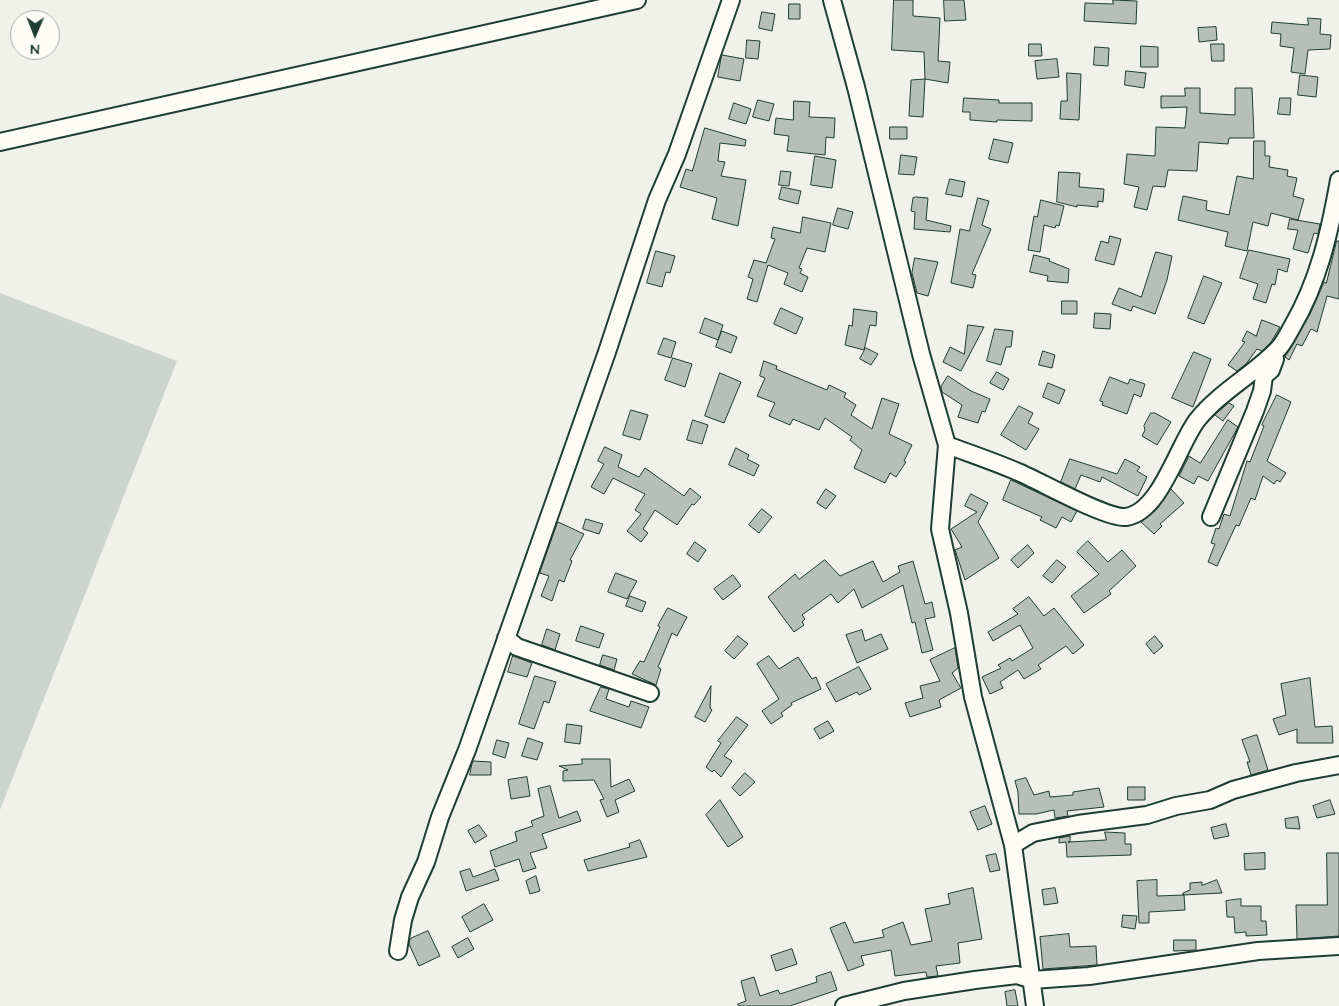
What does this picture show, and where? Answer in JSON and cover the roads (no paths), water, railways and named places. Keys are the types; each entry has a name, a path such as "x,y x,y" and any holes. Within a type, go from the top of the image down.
{"street":[{"path":"0,142 637,0"},
{"path":"398,951 403,920 410,897 426,862 440,817 467,750 607,352 657,200 677,154 731,0"},
{"path":"832,0 856,87 921,354 947,445 940,530 958,613 973,697 1013,845 1035,1006"},
{"path":"1210,517 1255,410 1262,391 1264,376 1271,370 1280,348 1306,304 1317,275 1331,223 1339,180"},
{"path":"947,445 1018,472 1085,505 1120,517 1128,517 1141,510 1169,474 1197,420 1280,348"},
{"path":"506,638 517,647 650,693"},
{"path":"1013,845 1032,833 1078,824 1147,815 1176,806 1210,800 1233,790 1296,773 1339,765"},
{"path":"844,1006 904,991 975,980 1017,975 1032,980 1089,976 1258,951 1339,946"}]}
